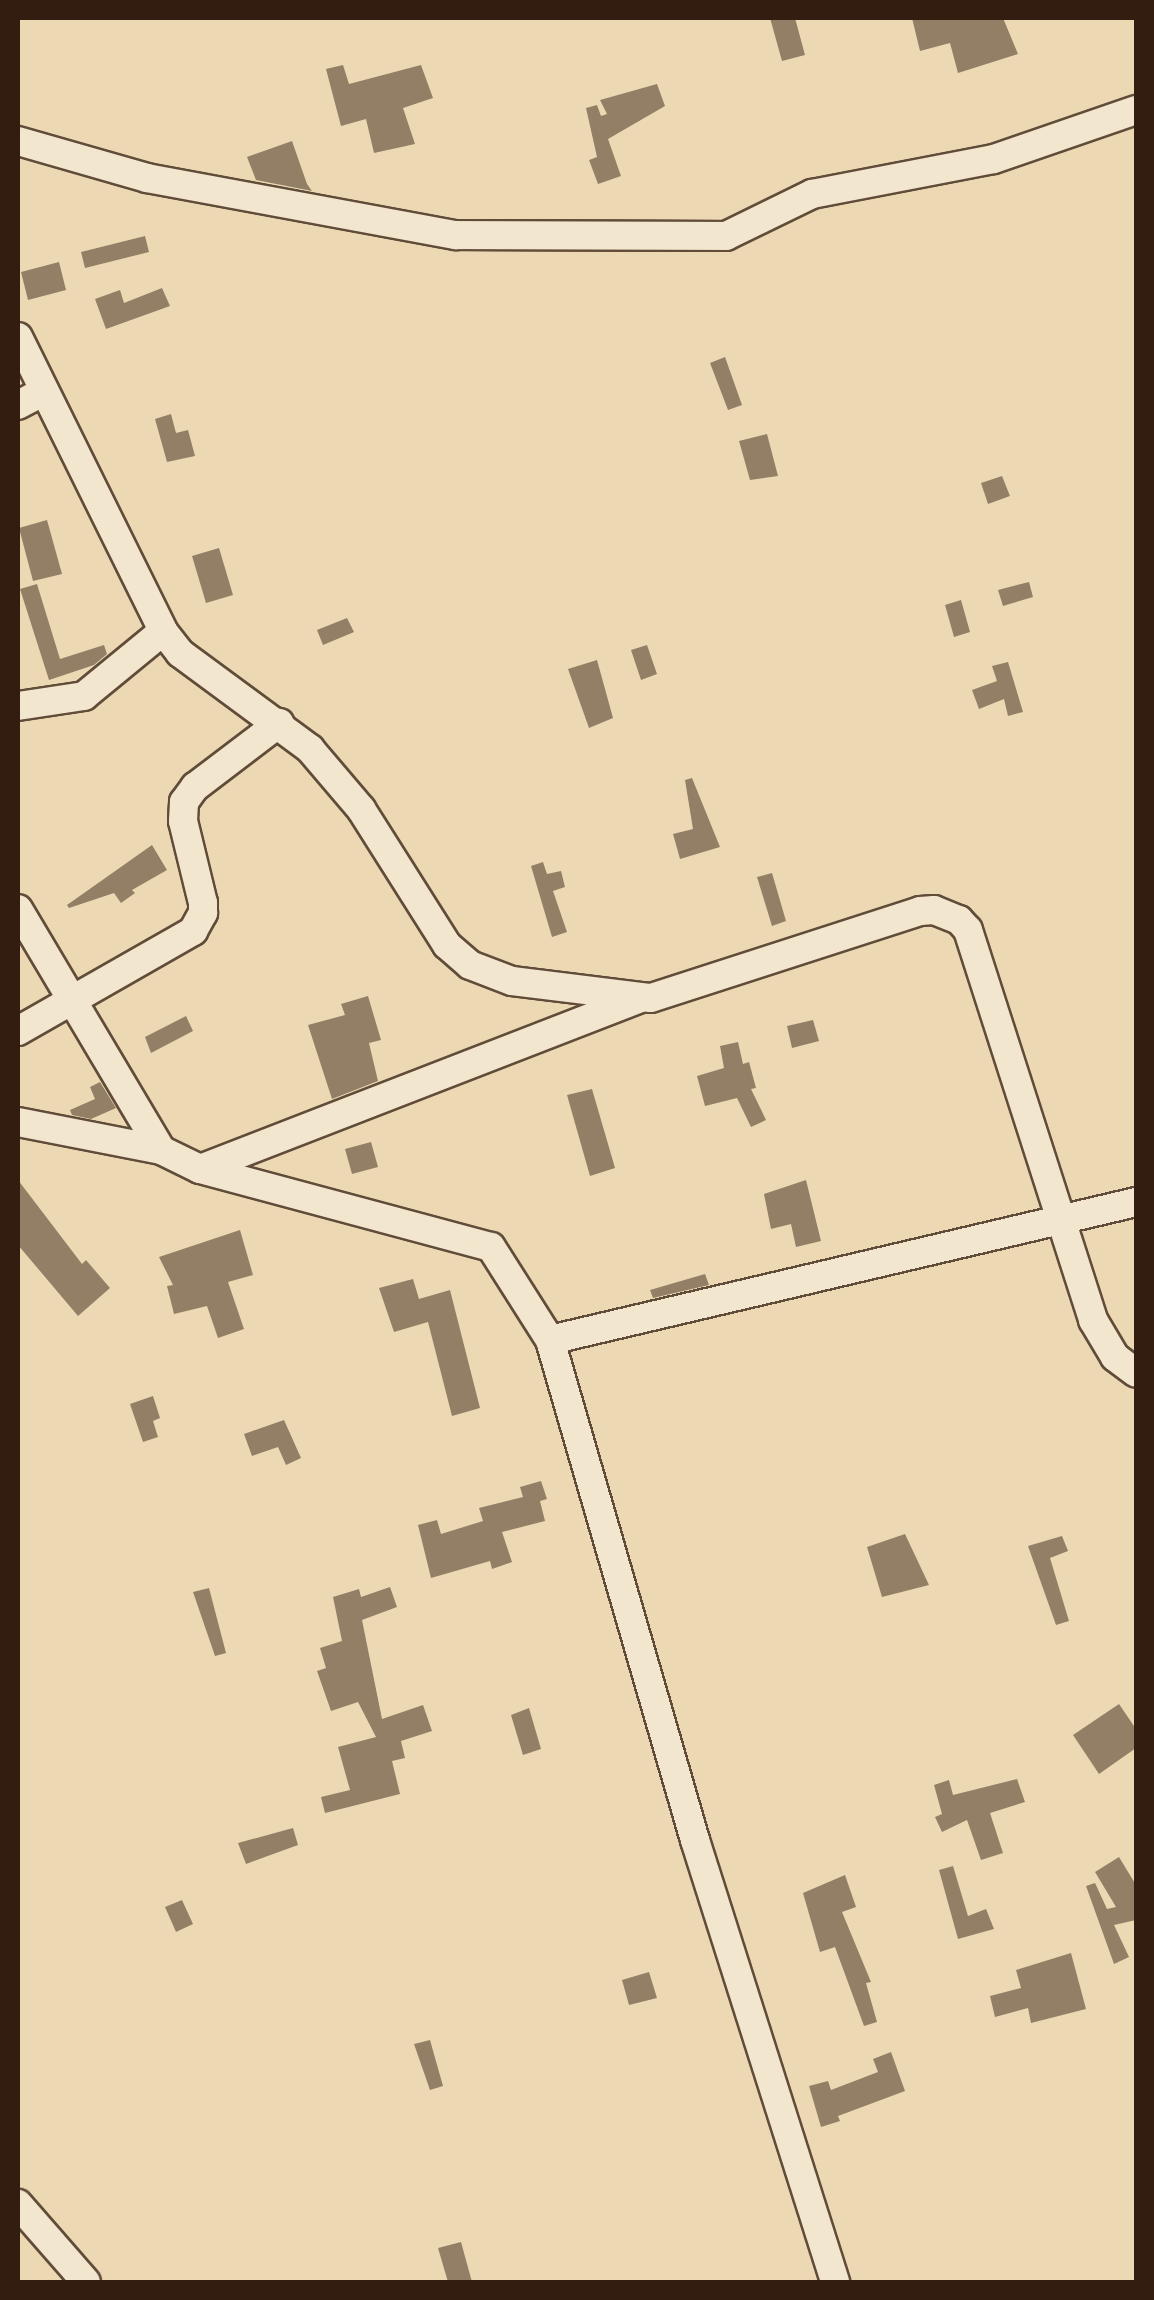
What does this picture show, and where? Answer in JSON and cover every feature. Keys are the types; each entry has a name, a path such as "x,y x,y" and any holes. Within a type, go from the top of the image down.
{"street":[{"path":"18,141 147,178 456,235 726,236 812,194 994,159 1136,110"},
{"path":"18,337 30,398 89,474 163,631 180,653 310,750 360,809 447,946 470,966 512,981 641,998 661,996 920,911 947,913 968,930 1058,1220 1102,1340 1136,1373"},
{"path":"18,706 84,696 163,631"},
{"path":"18,1031 194,932 203,914 203,903 182,821 184,802 195,787 280,724"},
{"path":"18,909 161,1150"},
{"path":"200,1169 641,998"},
{"path":"18,1122 161,1150 200,1169 490,1247 550,1340 695,1840 835,2282"},
{"path":"550,1340 1136,1202"},
{"path":"18,2204 86,2282"}],"building":[{"path":"770,18 795,18 805,55 782,61"},
{"path":"912,18 1003,18 1018,54 958,73 950,43 920,51"},
{"path":"343,65 349,84 421,65 433,98 403,108 415,144 374,153 366,119 341,126 326,69"},
{"path":"657,84 665,106 608,139 621,176 598,184 589,160 597,157 586,108 597,105 601,116 607,114 600,100"},
{"path":"292,141 312,191 256,180 247,157"},
{"path":"145,236 149,252 85,268 81,252"},
{"path":"59,262 66,290 28,300 21,272"},
{"path":"162,288 170,306 106,329 95,299 120,290 124,303"},
{"path":"725,357 742,405 728,410 710,363"},
{"path":"171,414 176,433 188,430 195,456 167,462 155,419"},
{"path":"767,434 778,476 750,480 739,441"},
{"path":"1002,476 1010,496 988,504 981,483"},
{"path":"47,520 62,574 33,581 19,528"},
{"path":"219,548 233,595 206,603 192,556"},
{"path":"1029,582 1033,597 1003,606 998,590"},
{"path":"37,584 60,659 104,645 107,654 94,665 49,680 20,589"},
{"path":"961,600 970,632 954,637 945,605"},
{"path":"347,618 354,632 323,645 317,630"},
{"path":"647,645 657,674 641,680 631,650"},
{"path":"597,660 613,718 589,728 568,669"},
{"path":"1008,662 1023,712 1008,716 1004,699 979,709 972,690 997,681 992,666"},
{"path":"692,778 720,847 680,859 673,834 693,829 685,780"},
{"path":"152,845 167,870 132,890 135,893 121,903 114,893 69,908 67,905"},
{"path":"543,862 547,874 561,871 565,887 553,891 567,932 552,937 531,866"},
{"path":"772,873 786,921 772,926 757,877"},
{"path":"368,996 381,1040 369,1043 378,1081 332,1099 308,1025 345,1015 341,1004"},
{"path":"186,1016 193,1031 151,1053 145,1037"},
{"path":"813,1020 819,1041 792,1048 787,1026"},
{"path":"738,1042 743,1064 749,1062 756,1088 751,1089 766,1120 751,1127 737,1098 705,1106 697,1076 724,1068 720,1046"},
{"path":"100,1082 116,1108 91,1119 72,1115 70,1110 95,1099 90,1087"},
{"path":"592,1089 615,1168 590,1176 567,1095"},
{"path":"371,1142 378,1167 352,1174 345,1149"},
{"path":"18,1180 82,1264 86,1260 110,1288 78,1316 18,1245"},
{"path":"806,1180 821,1241 796,1247 791,1224 771,1229 764,1194"},
{"path":"240,1230 253,1275 228,1282 244,1329 218,1338 207,1306 174,1314 167,1286 173,1285 159,1257"},
{"path":"705,1274 709,1285 653,1298 650,1290"},
{"path":"413,1279 419,1299 450,1290 480,1408 452,1416 428,1322 394,1332 379,1288"},
{"path":"153,1396 160,1418 153,1421 158,1437 143,1442 130,1404"},
{"path":"284,1420 301,1458 286,1465 278,1447 252,1456 244,1434"},
{"path":"541,1481 547,1499 540,1501 545,1521 502,1532 512,1562 492,1569 490,1561 431,1578 418,1525 437,1520 441,1534 483,1521 479,1508 523,1497 520,1487"},
{"path":"905,1534 929,1585 882,1597 867,1547"},
{"path":"1062,1536 1068,1551 1050,1558 1069,1621 1056,1625 1028,1546"},
{"path":"390,1587 397,1607 362,1620 382,1719 423,1705 432,1731 401,1741 405,1758 392,1761 400,1794 325,1813 321,1797 350,1790 338,1747 376,1737 358,1702 331,1711 317,1671 326,1668 320,1648 342,1641 333,1597 359,1589 361,1597"},
{"path":"209,1588 226,1653 215,1656 193,1592"},
{"path":"1119,1704 1136,1729 1136,1748 1099,1774 1073,1735"},
{"path":"529,1708 541,1749 523,1755 511,1715"},
{"path":"1017,1779 1025,1802 990,1813 1003,1853 981,1860 967,1820 942,1832 935,1817 942,1814 934,1785 949,1780 953,1795"},
{"path":"293,1828 298,1845 246,1864 238,1843"},
{"path":"1119,1857 1136,1885 1136,1920 1114,1925 1129,1957 1114,1964 1086,1886 1095,1883 1107,1909 1116,1907 1095,1872"},
{"path":"953,1866 968,1916 986,1909 994,1929 958,1939 939,1870"},
{"path":"845,1875 856,1907 842,1912 871,1982 866,1983 877,2022 864,2026 835,1947 820,1952 803,1893"},
{"path":"182,1900 193,1924 176,1932 165,1907"},
{"path":"1071,1953 1086,2009 1031,2023 1028,2008 995,2017 990,1996 1021,1988 1016,1970"},
{"path":"649,1972 657,1998 629,2005 622,1980"},
{"path":"430,2040 443,2086 430,2090 414,2044"},
{"path":"891,2052 905,2091 838,2116 840,2121 821,2127 809,2086 828,2081 831,2090 878,2072 873,2059"},
{"path":"461,2242 472,2282 448,2282 438,2248"}]}
